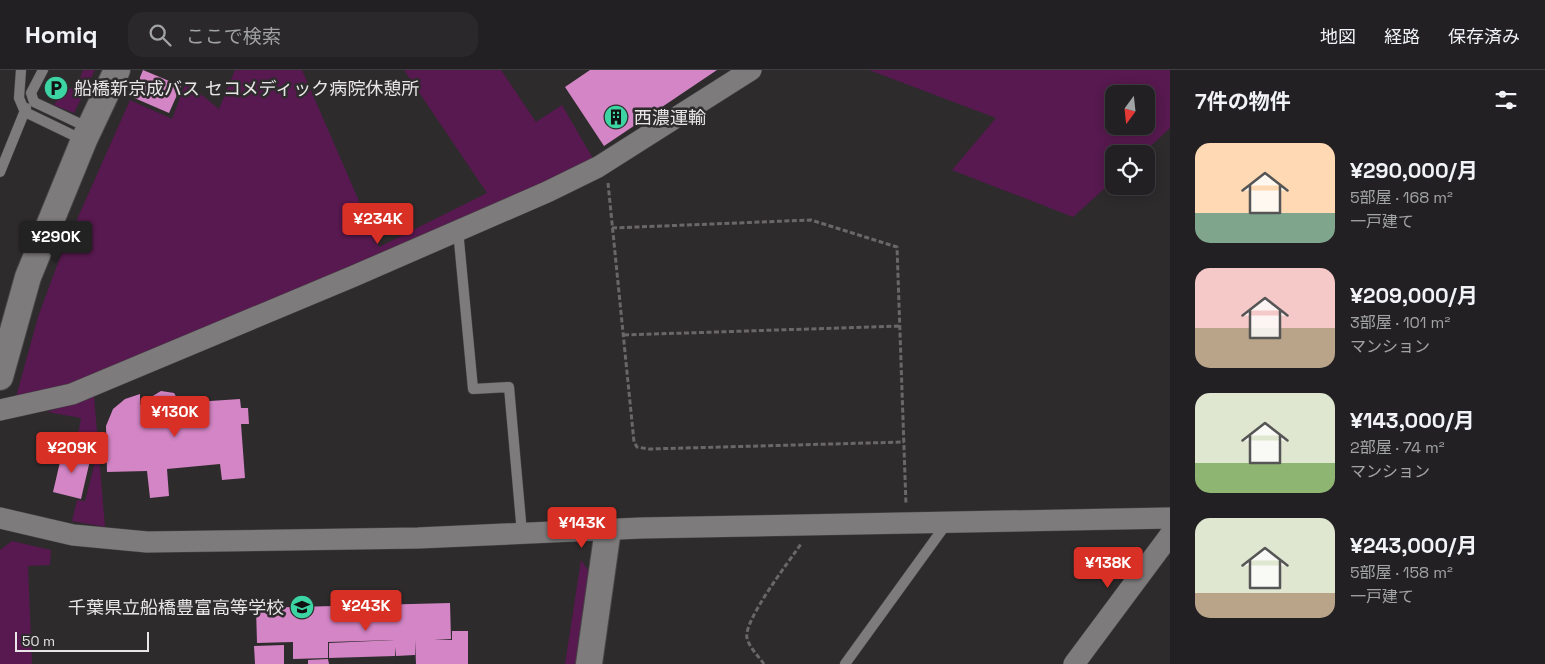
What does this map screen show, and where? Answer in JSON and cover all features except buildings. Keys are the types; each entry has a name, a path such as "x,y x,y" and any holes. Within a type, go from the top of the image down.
{"street":[{"path":"0,377 28,277 87,134 117,70"},
{"path":"0,410 72,394 547,192 606,162 751,70"},
{"path":"0,518 74,535 147,542 418,538 608,529 1170,518"},
{"path":"589,664 608,529"},
{"path":"1081,662 1170,535"}],"lane":[{"path":"21,70 19,98 25,112 87,134"},
{"path":"0,172 43,70"},
{"path":"31,95 34,102 38,105 87,134"},
{"path":"458,230 473,389 509,387 522,534"},
{"path":"845,664 947,523"}],"path":[{"path":"606,162 634,442 639,449 904,442"},
{"path":"612,228 810,220 897,247 907,523"},
{"path":"624,335 900,326"},
{"path":"764,664 746,637 749,625 777,578 816,524"}],"shaded area":[{"path":"83,70 95,70 74,113 54,105 64,90 77,87"},
{"path":"235,70 302,70 379,247 487,193 404,70 501,70 536,122 562,105 595,162 70,385 16,397 38,317 59,260 130,100 172,119 186,82 219,109"},
{"path":"869,70 1170,70 1170,128 1152,145 1105,145 1105,188 1073,217 952,170 996,118"},
{"path":"94,396 105,527 72,521 77,500 85,501 97,454 76,446 81,418 47,412"},
{"path":"12,541 51,550 50,565 28,566 32,664 0,664 0,550"},
{"path":"581,560 590,573 577,664 565,664"}],"place":[{"name":"船橋新京成バス セコメディック病院休憩所","path":"56,88"},
{"name":"西濃運輸","path":"616,117"},
{"name":"千葉県立船橋豊富高等学校","path":"302,607"}]}
